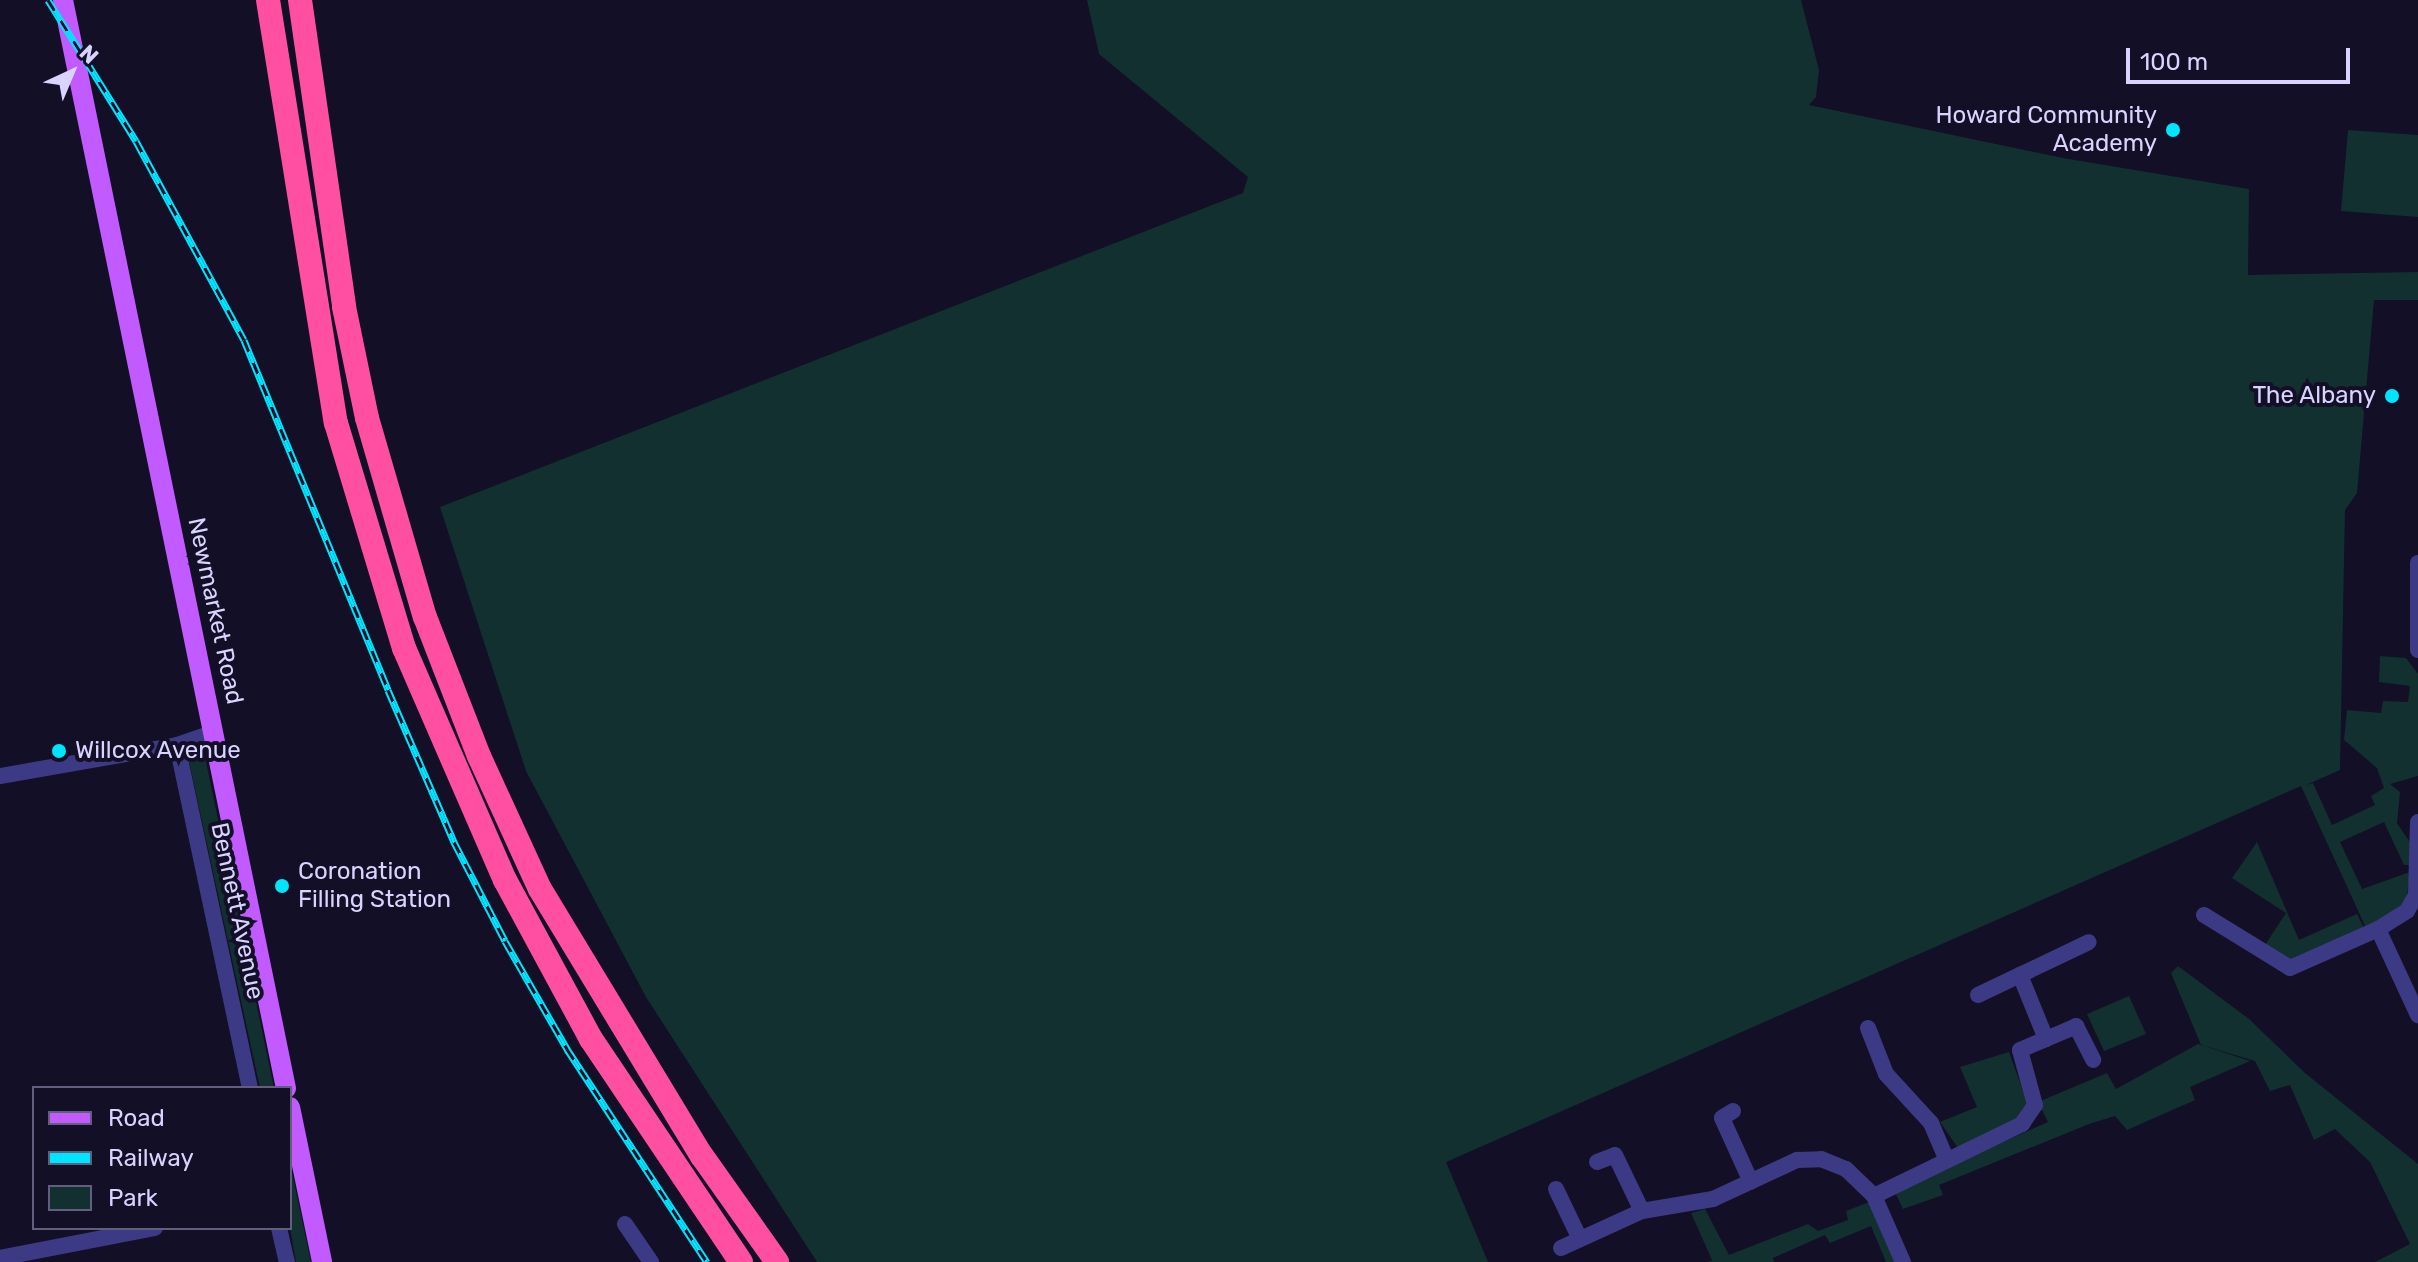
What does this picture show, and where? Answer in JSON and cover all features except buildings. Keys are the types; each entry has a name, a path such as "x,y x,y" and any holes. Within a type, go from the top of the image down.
{"highway":[{"path":"268,0 336,423 404,648 505,880 591,1039 741,1262"},
{"path":"300,0 344,307 367,418 425,617 479,756 540,889 685,1129 777,1262"}],"main road":[{"name":"Newmarket Road","path":"63,0 286,1086"},
{"path":"292,1117 322,1262"}],"street":[{"path":"2418,563 2418,650"},
{"path":"0,776 177,745 214,732"},
{"name":"Bennett Avenue","path":"177,745 250,1086"},
{"path":"2204,915 2290,968 2378,929 2407,911 2416,895 2418,822"},
{"path":"2378,929 2418,1015"},
{"path":"1978,995 2089,942"},
{"path":"2020,975 2046,1039"},
{"path":"1874,1196 1946,1158 2022,1124 2035,1105 2020,1050 2076,1026 2093,1060"},
{"path":"1868,1028 1886,1074 1931,1123 1946,1158"},
{"path":"1733,1111 1722,1118 1751,1182"},
{"path":"1597,1162 1615,1155 1642,1211"},
{"path":"1561,1248 1642,1211 1713,1199 1797,1160 1821,1159 1846,1169 1874,1196 1903,1262"},
{"path":"1556,1189 1580,1239"},
{"path":"625,1224 651,1262"},
{"path":"0,1258 145,1230"},
{"path":"279,1230 287,1262"}],"green space":[{"path":"1087,0 1801,0 1819,70 1816,97 1809,105 2063,158 2249,189 2248,275 2418,272 2418,300 2374,300 2357,493 2345,510 2340,770 2306,785 2313,783 2332,825 2375,805 2371,796 2384,788 2377,768 2344,740 2347,710 2381,713 2383,701 2408,702 2410,686 2379,682 2380,656 2406,658 2418,674 2418,776 2390,784 2400,792 2397,823 2411,844 2410,865 2404,865 2384,822 2340,842 2362,889 2410,872 2406,904 2366,928 2301,786 1446,1162 1488,1262 817,1262 646,997 526,771 440,507 1243,193 1248,177 1099,54"},
{"path":"2348,130 2418,135 2418,217 2341,211"},
{"path":"187,752 204,752 274,1086 260,1086"},
{"path":"2257,842 2299,940 2357,914 2365,930 2295,962 2263,948 2286,913 2232,878"},
{"path":"2178,966 2249,1019 2305,1073 2418,1164 2418,1262 2375,1262 2410,1244 2370,1162 2335,1129 2314,1140 2290,1085 2270,1091 2255,1061 2201,1045 2171,973"},
{"path":"2129,996 2146,1034 2104,1051 2087,1014"},
{"path":"2198,1044 2250,1061 2190,1087 2195,1100 2127,1130 2115,1116 2089,1124 1939,1185 1943,1195 1903,1209 1894,1190 2048,1122 2038,1102 2107,1073 2116,1089"},
{"path":"2009,1052 2027,1102 2016,1120 1958,1148 1940,1122 1977,1107 1960,1067"},
{"path":"292,1172 311,1262 296,1262 290,1230"},
{"path":"1872,1201 1899,1262 1886,1262 1871,1226 1830,1243 1825,1235 1773,1258 1774,1262 1708,1262 1712,1260 1691,1213 1705,1209 1729,1255 1808,1224 1818,1231 1848,1220 1846,1211"}],"railway":[{"path":"48,0 136,141 244,340 454,842 505,941 567,1049 707,1262"}],"place":[{"name":"Howard Community Academy","path":"2173,130"},
{"name":"The Albany","path":"2392,396"},
{"name":"Willcox Avenue","path":"59,751"},
{"name":"Coronation Filling Station","path":"282,886"}]}
